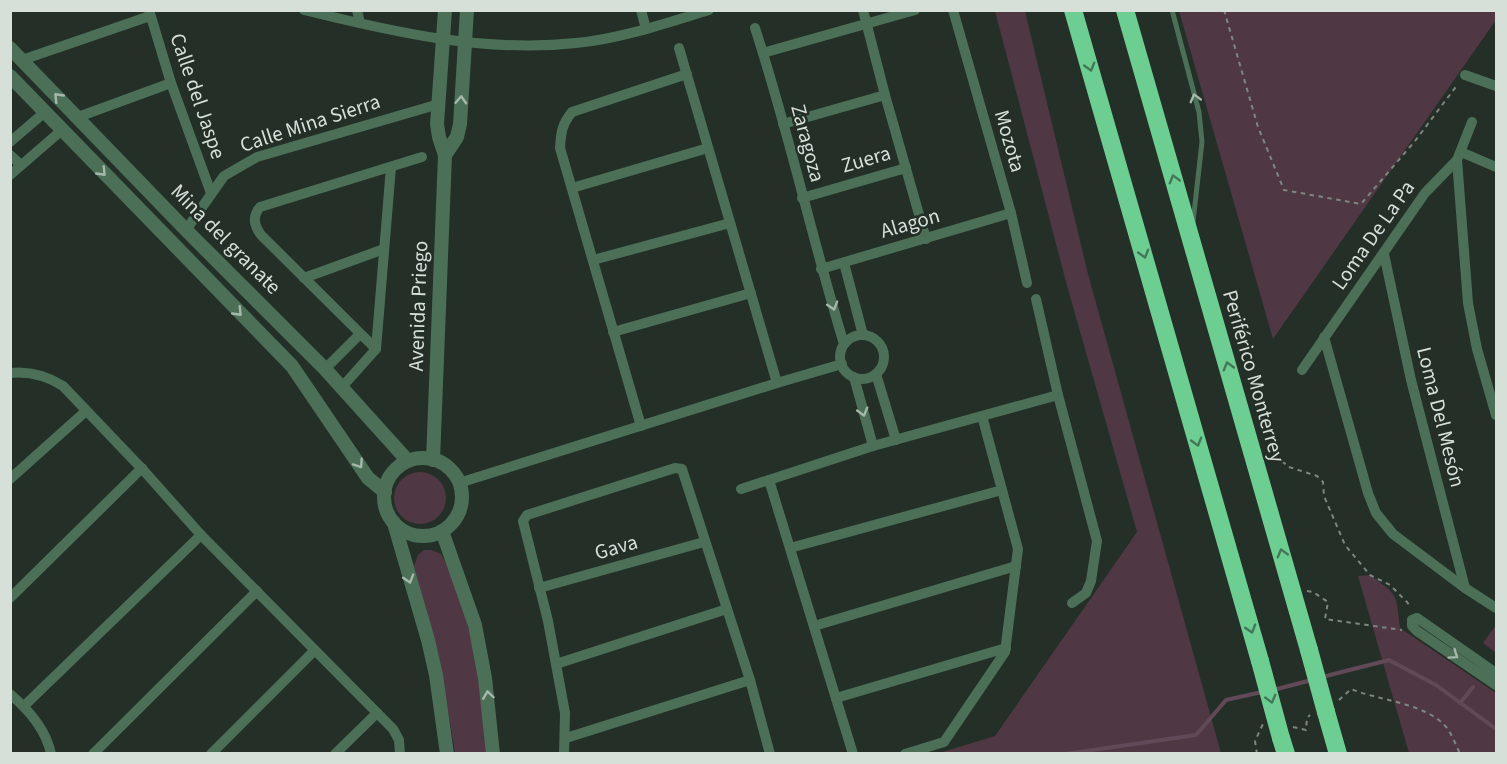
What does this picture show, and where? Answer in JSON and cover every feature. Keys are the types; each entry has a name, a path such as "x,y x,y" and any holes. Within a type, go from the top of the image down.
{"highway":[{"path":"1073,10 1283,746"},
{"name":"Periférico Monterrey","path":"1125,10 1309,650 1331,707 1338,753"}],"street":[{"path":"304,10 442,39 546,46 578,43 646,29 709,10"},
{"path":"357,10 360,23"},
{"name":"Avenida Priego","path":"433,460 445,155 438,131 445,10"},
{"name":"Avenida Priego","path":"445,155 459,131 467,10"},
{"path":"641,10 646,29"},
{"path":"863,10 926,239"},
{"path":"763,53 915,10"},
{"name":"Mozota","path":"953,10 1011,213 1027,283"},
{"path":"22,60 150,13"},
{"name":"Calle del Jaspe","path":"150,13 171,83 211,193"},
{"name":"Zaragoza","path":"755,28 821,269 844,344"},
{"name":"Mina del granate","path":"10,48 186,230 326,369 408,461"},
{"path":"679,48 777,382"},
{"path":"640,426 560,148 563,123 572,112 687,74"},
{"path":"1465,75 1497,86"},
{"path":"10,76 292,366 368,478 385,492"},
{"path":"78,117 171,83"},
{"path":"783,124 885,95"},
{"name":"Calle Mina Sierra","path":"186,230 225,176 257,157 439,104"},
{"path":"10,142 45,112"},
{"name":"Loma De La Pa","path":"1302,370 1425,193 1459,156 1472,122"},
{"path":"10,175 62,130"},
{"path":"572,188 708,148"},
{"path":"10,154 21,165"},
{"path":"1497,168 1459,156 1468,303 1472,329 1497,415"},
{"path":"376,349 256,228 254,219 260,207 422,157"},
{"path":"342,387 376,349 391,167"},
{"name":"Zuera","path":"802,198 906,168"},
{"path":"154,226 168,210"},
{"name":"Alagon","path":"821,269 1011,213"},
{"path":"593,260 730,223"},
{"path":"304,278 384,249"},
{"name":"Loma Del Mesón","path":"1384,254 1411,380 1465,588"},
{"path":"844,262 864,334"},
{"path":"614,332 751,293"},
{"path":"1036,299 1058,395 1097,541 1091,581 1086,592 1072,603"},
{"path":"326,369 360,334"},
{"path":"864,334 877,341 884,354 881,369 869,378 854,377 847,373 840,354 849,338 864,334"},
{"path":"1324,337 1368,493 1376,513 1393,534 1465,588 1496,607"},
{"path":"459,483 777,382 842,364"},
{"path":"10,373 38,374 63,386 142,468 201,535 393,729 399,740 400,753"},
{"path":"876,374 896,440"},
{"path":"854,377 873,446"},
{"path":"741,489 873,446 1058,395"},
{"path":"10,479 86,411"},
{"path":"905,753 945,742 1006,648 1018,549 982,416"},
{"path":"394,523 415,535 434,534 450,525 460,510 462,492 449,468 433,460 408,461 395,470 386,484 385,492 386,508 394,523 428,640 436,675 447,753"},
{"path":"10,598 142,468"},
{"path":"564,753 565,713 523,521 527,515 675,468 682,469 771,753"},
{"path":"769,480 853,753"},
{"path":"790,548 1002,490"},
{"path":"442,531 475,625 489,705 493,753"},
{"path":"24,706 201,535"},
{"name":"Gava","path":"539,588 704,542"},
{"path":"814,626 1016,566"},
{"path":"93,753 257,591"},
{"path":"556,664 727,609"},
{"path":"1497,673 1417,618 1410,623 1417,631 1497,686"},
{"path":"836,698 1006,648"},
{"path":"211,753 314,651"},
{"path":"566,738 750,680"},
{"path":"10,694 24,706 44,734 51,753"},
{"path":"335,753 377,713"}],"lane":[{"path":"1172,10 1199,112 1202,142 1191,239"}],"path":[{"path":"1224,10 1258,127 1284,190 1361,204 1415,141 1465,75"},
{"path":"1266,448 1289,467 1317,476 1323,482 1324,496 1345,545 1370,575 1390,585 1407,602 1417,618"},
{"path":"1302,590 1313,592 1328,602 1325,620 1417,631"},
{"path":"1331,707 1344,698 1351,689 1419,709 1434,716 1447,729 1460,753"}],"shaded area":[{"path":"995,11 1025,11 1088,274 1221,753 939,753 995,736 1137,532 1066,282"},
{"path":"1179,11 1496,11 1496,20 1273,339"},
{"path":"415,472 425,472 439,479 446,498 439,517 425,524 415,524 405,520 398,513 394,503 394,493 398,483 405,476"},
{"path":"424,550 441,554 461,600 474,651 482,703 486,753 455,753 440,661 414,566 418,555"},
{"path":"1370,575 1386,587 1394,597 1398,608 1400,628 1496,693 1496,753 1409,753 1358,576"},
{"path":"1496,625 1496,653 1483,643"}],"waterway":[{"path":"1322,677 1389,660 1436,685 1496,729"},
{"path":"1273,690 1312,680"},
{"path":"1460,703 1473,687"},
{"path":"1065,754 1196,735 1226,700 1262,692"}]}
